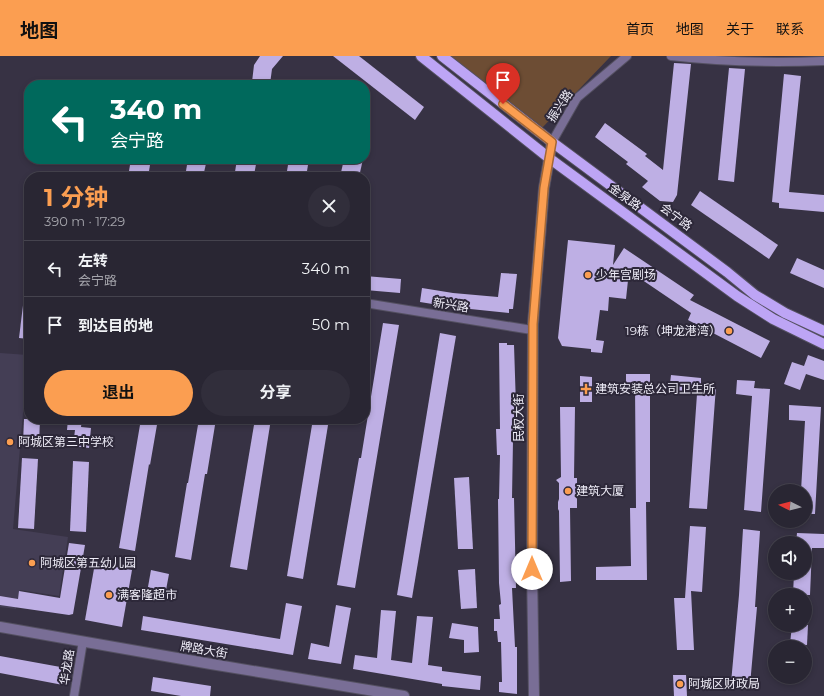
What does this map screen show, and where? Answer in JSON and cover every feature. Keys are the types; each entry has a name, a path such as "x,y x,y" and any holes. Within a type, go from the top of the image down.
{"main road":[{"name":"金泉路","path":"421,56 550,158 737,296 773,319 824,344"},
{"name":"会宁路","path":"442,56 552,142 727,272 755,296 785,313 824,331"}],"street":[{"name":"振兴路","path":"552,142 577,98 627,56"},
{"path":"671,56 705,60 792,62 824,61"},
{"name":"民权大街","path":"534,696 532,569 532,330 544,188 552,142"},
{"name":"新兴路","path":"370,304 532,330"},
{"name":"牌路大街","path":"0,627 404,696"},
{"name":"华龙路","path":"74,696 83,642"}],"shaded area":[{"path":"450,56 611,56 541,129"},
{"path":"0,353 24,355 24,401 13,529 68,537 59,596 20,590 16,609 0,607"}],"building":[{"path":"260,56 283,56 272,69 271,80 252,80 254,65"},
{"path":"333,56 359,56 424,107 415,120 370,85 370,80 364,80"},
{"path":"674,63 691,64 677,195 673,202 660,201 642,187 648,181 626,164 628,162 595,137 605,123 647,154 645,156 663,170"},
{"path":"729,68 745,69 734,182 718,180"},
{"path":"784,74 801,76 789,192 824,195 824,212 779,208 779,203 772,202"},
{"path":"130,164 150,164 149,172 129,172"},
{"path":"187,164 206,164 204,172 186,172"},
{"path":"236,164 256,164 255,172 235,172"},
{"path":"288,164 308,164 307,172 287,172"},
{"path":"343,164 362,164 360,172 341,172"},
{"path":"700,191 778,245 769,259 691,205"},
{"path":"568,240 615,245 613,265 624,248 694,295 690,300 770,341 761,358 688,320 691,313 629,271 626,299 609,297 608,311 600,310 596,340 604,341 602,353 591,352 591,349 562,346 558,338"},
{"path":"797,258 824,270 824,288 790,273"},
{"path":"501,273 517,274 513,309 509,309 509,313 420,302 422,288 453,293 498,297"},
{"path":"370,276 401,279 400,293 370,290"},
{"path":"24,297 24,338 19,338"},
{"path":"383,323 399,325 355,588 337,585 359,458 361,458 367,424 370,424 370,403"},
{"path":"440,333 456,336 412,598 397,595"},
{"path":"499,343 514,345 516,406 514,406 515,440 513,440 512,498 514,498 516,588 512,588 515,647 517,647 517,694 499,692 499,682 502,682 501,642 498,642 497,631 494,631 494,619 500,619 499,605 501,604 499,583 498,499 500,455 497,455 496,429 500,429"},
{"path":"808,355 824,361 824,380 806,374 800,390 784,384 792,362 804,366"},
{"path":"626,374 650,374 650,502 646,502 647,580 596,580 596,567 631,566 630,508 636,508 635,386 626,386"},
{"path":"671,375 701,378 701,384 716,386 707,509 689,508 697,394 669,392"},
{"name":"建筑安装总公司卫生所","path":"580,376 592,377 592,402 580,402"},
{"path":"737,380 755,381 754,388 770,389 761,512 744,510 752,396 736,394"},
{"path":"789,405 821,407 815,514 812,514 812,484 801,484 805,421 789,420"},
{"path":"560,407 575,407 574,478 577,478 577,508 570,508 571,581 560,582 558,509 559,483 556,480 561,477"},
{"path":"24,419 24,424 40,424 39,444 23,443"},
{"path":"68,424 81,424 81,427 91,428 89,448 73,446 75,430 67,430"},
{"path":"140,424 157,424 135,551 119,548"},
{"path":"198,424 215,424 207,474 205,474 191,560 175,557"},
{"path":"254,424 270,424 247,570 230,567"},
{"path":"312,424 328,424 303,579 287,576"},
{"path":"22,458 38,459 34,529 18,528"},
{"path":"73,461 89,462 86,532 70,531"},
{"path":"469,477 473,549 458,549 454,478"},
{"path":"690,526 706,527 702,592 691,591 694,650 677,650 674,598 685,598"},
{"path":"743,529 760,531 755,607 757,607 750,685 731,683"},
{"path":"797,533 824,534 824,548 812,548 812,536 797,536"},
{"path":"69,543 85,545 73,614 69,615 0,605 0,596 18,599 19,591 60,598"},
{"name":"满客隆超市","path":"95,563 132,570 122,627 85,620"},
{"path":"475,569 477,608 461,609 458,570"},
{"path":"151,570 169,574 164,601 146,598"},
{"path":"794,580 811,580 810,588 793,588"},
{"path":"286,603 302,606 293,655 141,630 143,616 280,639"},
{"path":"336,605 351,608 341,664 308,659 311,643 329,647"},
{"path":"381,610 396,611 391,660 412,663 417,616 433,617 428,665 442,667 442,671 481,676 480,690 442,686 442,684 353,669 355,655 377,658"},
{"path":"452,623 478,627 479,652 464,653 464,640 449,638"},
{"path":"791,632 808,632 807,640 790,640"},
{"path":"0,656 66,668 63,685 0,673"},
{"name":"阿城区财政局","path":"673,675 686,675 687,696 674,696"},
{"path":"153,677 211,686 210,696 181,696 151,691"}],"place":[{"name":"少年宫剧场","path":"588,275"},
{"name":"19栋（坤龙港湾）","path":"729,331"},
{"name":"建筑安装总公司卫生所","path":"586,389"},
{"name":"阿城区第三中学校","path":"10,442"},
{"name":"建筑大厦","path":"568,491"},
{"name":"阿城区第五幼儿园","path":"32,563"},
{"name":"满客隆超市","path":"109,595"},
{"name":"阿城区财政局","path":"680,684"}],"route":[{"path":"503,104 552,142 544,188 533,324 532,569"}]}
